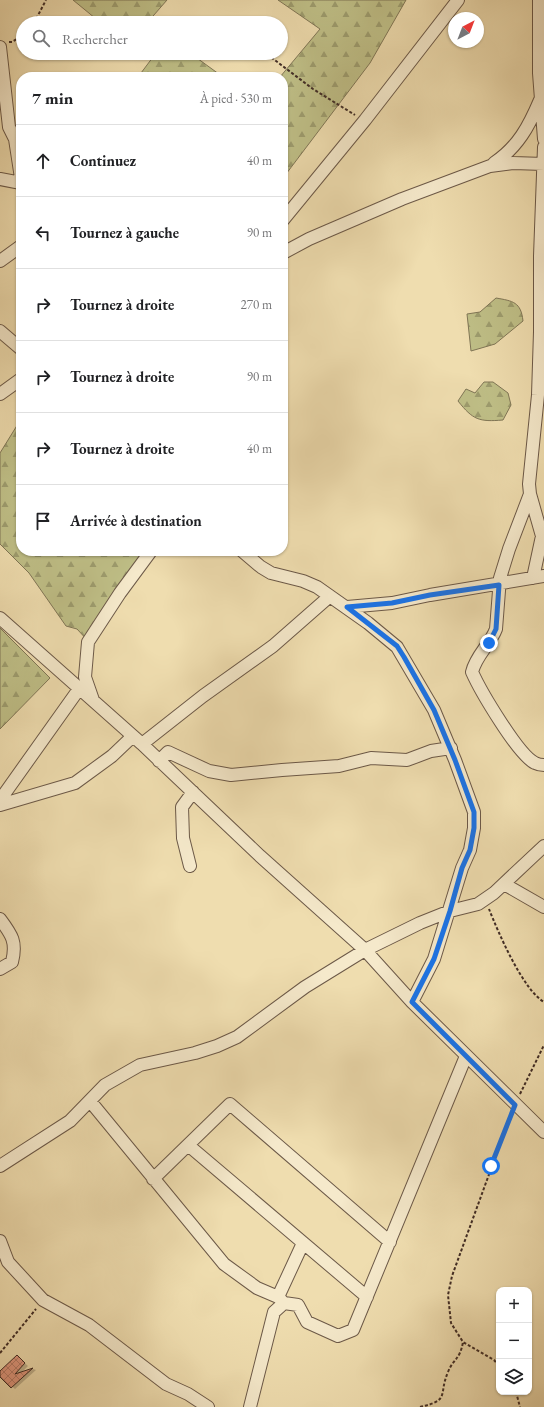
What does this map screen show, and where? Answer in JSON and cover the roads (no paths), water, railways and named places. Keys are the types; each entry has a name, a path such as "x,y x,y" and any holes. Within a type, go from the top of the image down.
{"street":[{"path":"288,214 458,0"},
{"path":"539,0 540,99 544,139"},
{"path":"3,45 9,127 15,138 16,145"},
{"path":"490,166 508,154 519,140 532,120 540,99"},
{"path":"347,607 392,603 430,595 499,585 539,577 542,536 530,494 529,484 538,395 542,329 540,256 544,195 544,147"},
{"path":"288,250 309,239 402,199 490,166 513,163 544,164"},
{"path":"0,179 16,182"},
{"path":"0,261 16,250"},
{"path":"2,336 16,338"},
{"path":"2,336 16,346"},
{"path":"0,394 16,383"},
{"path":"530,494 509,549 499,585 496,629 493,637 474,663 472,672 478,685 519,748 534,763 544,765"},
{"path":"93,701 85,677 88,642 120,593 147,556"},
{"path":"248,556 261,567 271,572 303,581 330,596 347,607 397,646 434,710 451,748 474,812 474,828 470,850 462,868 434,959 412,1002"},
{"path":"0,805 75,783 112,756 203,696 273,646 330,596"},
{"path":"0,618 138,740 260,856 366,950 412,1002 544,1132"},
{"path":"0,800 79,688"},
{"path":"159,761 168,752 209,770 231,775 339,766 371,758 407,760 431,751 451,748"},
{"path":"190,866 183,838 182,807 193,792"},
{"path":"0,1166 70,1122 105,1085 140,1066 217,1046 237,1037 305,987 366,950 420,923 450,911 478,904 504,884 544,846"},
{"path":"504,884 544,907"},
{"path":"0,919 12,934 15,950 12,962 0,969"},
{"path":"90,1101 224,1264 257,1288 281,1300 298,1305 307,1322 338,1336 353,1330 466,1056"},
{"path":"153,1179 230,1104 390,1242"},
{"path":"188,1146 367,1297"},
{"path":"0,1241 8,1262 43,1300 89,1325 166,1384 188,1394 208,1407"},
{"path":"250,1407 274,1312 281,1300 303,1243"}]}
